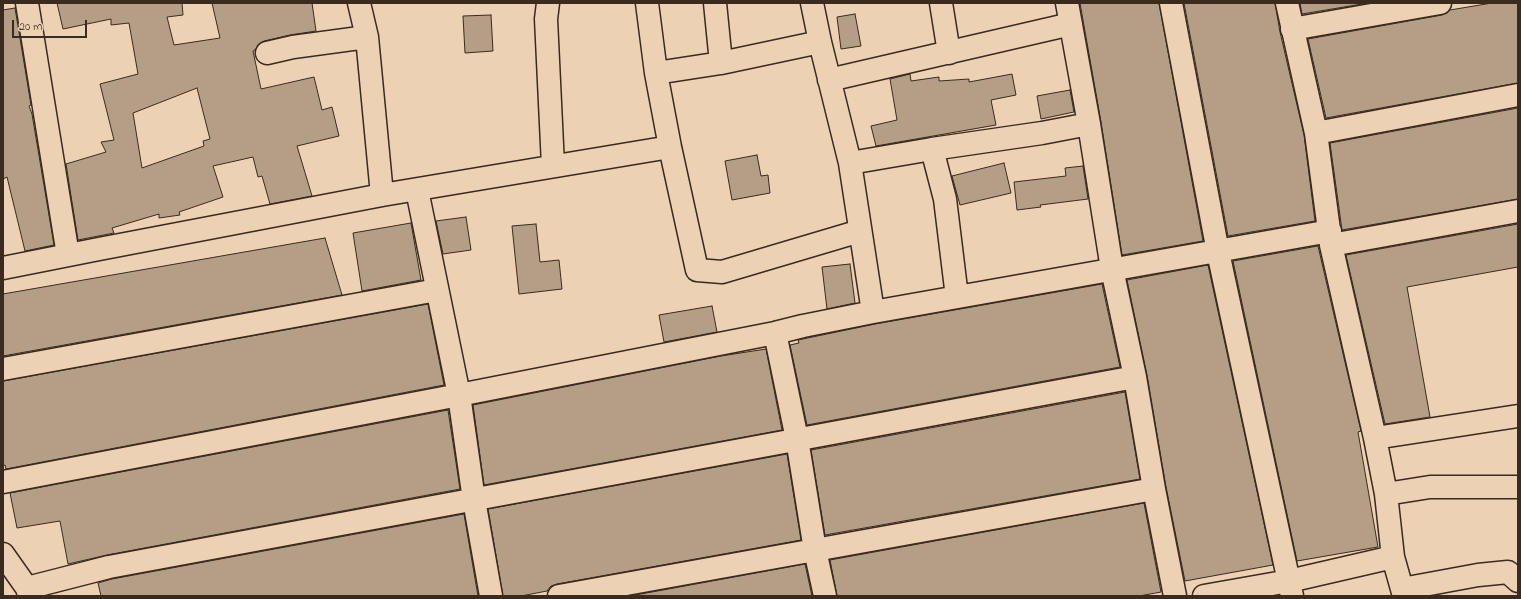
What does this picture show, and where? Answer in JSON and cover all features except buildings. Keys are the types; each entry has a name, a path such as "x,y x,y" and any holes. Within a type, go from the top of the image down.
{"street":[{"path":"27,3 68,255"},
{"path":"359,3 367,37 382,195"},
{"path":"548,3 546,19 553,166"},
{"path":"647,3 656,73 670,147 697,270 722,272 860,231"},
{"path":"715,3 721,63"},
{"path":"812,3 829,80 850,163 873,312"},
{"path":"941,3 949,53"},
{"path":"1171,3 1218,252 1290,589"},
{"path":"1287,3 1316,133 1330,238 1375,438 1386,494 1393,557 1403,593 1478,575 1508,572 1518,581"},
{"path":"1292,29 1440,3"},
{"path":"829,80 949,53 1069,13 1112,269 1135,377 1154,490 1175,596"},
{"path":"267,53 293,47 367,37"},
{"path":"656,73 721,63 820,42"},
{"path":"1316,133 1518,95"},
{"path":"850,163 1042,133 1088,124"},
{"path":"3,268 382,195 670,147"},
{"path":"932,150 945,199 957,297"},
{"path":"417,190 459,396 490,596"},
{"path":"3,482 459,396 873,312 1112,269 1218,252 1518,212"},
{"path":"3,369 437,290"},
{"path":"775,333 797,439 815,550 825,596"},
{"path":"3,554 28,592 109,566 474,500 1135,377"},
{"path":"1375,438 1518,416"},
{"path":"1386,494 1430,487 1518,487"},
{"path":"559,596 1154,490"},
{"path":"1204,596 1290,589 1393,557"}]}
